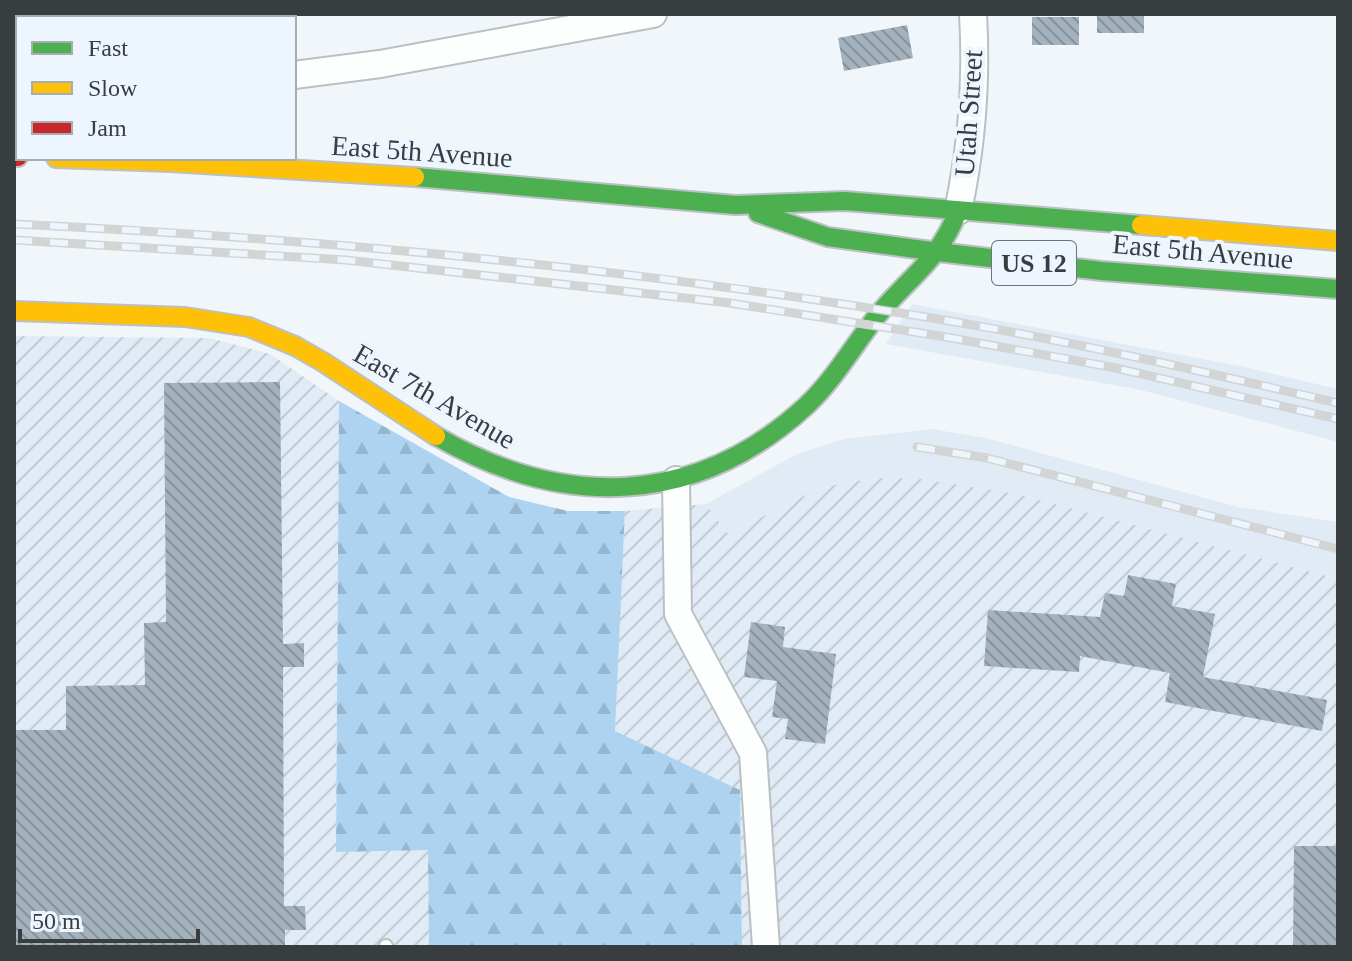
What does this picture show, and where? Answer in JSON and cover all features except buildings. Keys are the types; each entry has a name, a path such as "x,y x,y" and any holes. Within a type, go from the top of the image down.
{"main road":[{"name":"East 5th Avenue","path":"170,160 735,205 845,201 1338,241"},
{"name":"East 5th Avenue","path":"735,205 828,237 1102,271 1338,289"},
{"name":"East 7th Avenue","path":"14,311 188,317 242,325 301,350 453,446 510,472 538,481 593,488 649,486 676,480 730,460 761,443 789,421 826,384 881,311 938,252 958,211"}],"street":[{"path":"296,75 380,64 653,14"},
{"name":"Utah Street","path":"958,211 975,99 973,14"},
{"path":"676,480 678,614 753,753 766,947"}],"shaded area":[{"path":"912,304 1245,367 1338,389 1338,442 1141,390 886,344"},
{"path":"14,336 209,338 270,354 339,401 336,851 429,849 429,947 14,947"},
{"path":"932,429 986,438 1238,507 1338,522 1338,579 1017,494 878,478 838,484 810,493 728,534 706,504 797,454 844,439"},
{"path":"878,478 920,479 1017,494 1338,579 1338,947 742,947 740,790 615,731 625,511 706,504 728,534 810,493 838,484"}],"green space":[{"path":"339,401 509,497 568,511 625,511 615,731 740,790 742,947 429,947 428,850 336,852"}],"railway":[{"path":"14,224 366,248 717,286 999,330 1338,403"},
{"path":"14,240 346,260 730,303 1111,367 1338,419"},
{"path":"917,447 987,458 1338,549"}],"traffic: fast":[{"path":"415,177 735,205 845,201 1141,225"},
{"path":"436,436 484,460 531,476 579,485 627,487 673,480 719,464 763,440 816,396 877,316 942,243 958,211"},
{"path":"758,213 828,237 938,252 1102,271 1338,289"}],"traffic: slow":[{"path":"113,160 415,177"},
{"path":"1141,225 1338,241"},
{"path":"14,311 185,317 249,327 295,346 323,362 436,436"}]}
